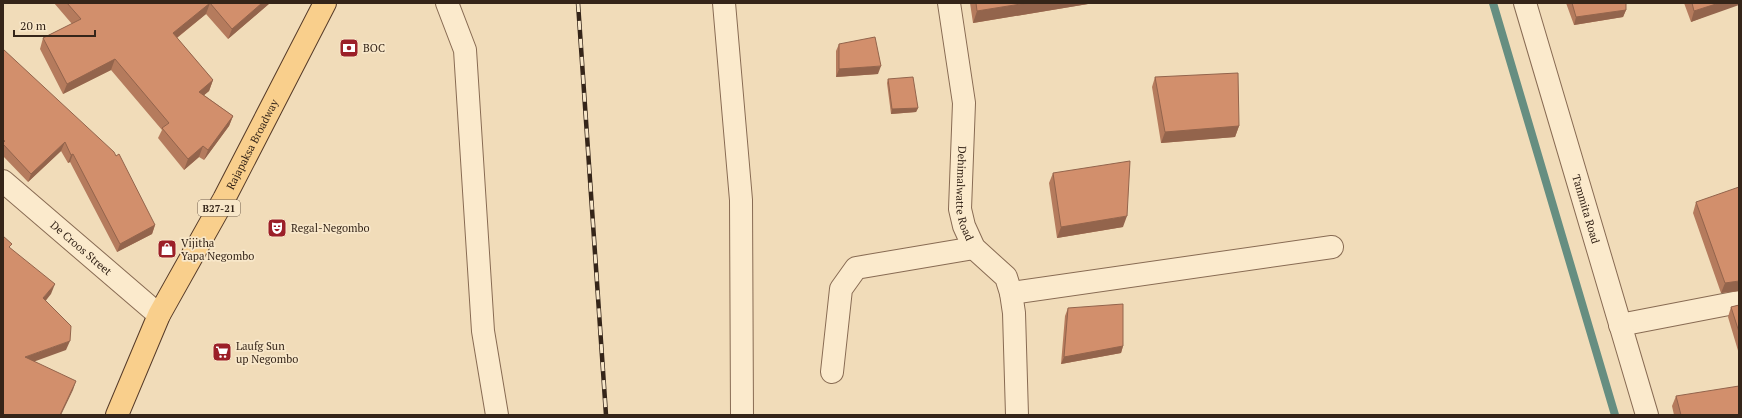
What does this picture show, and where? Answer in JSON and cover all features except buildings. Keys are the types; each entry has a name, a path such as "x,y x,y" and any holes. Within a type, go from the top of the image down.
{"main road":[{"name":"Rajapaksa Broadway","path":"121,413 159,316 224,199 325,3"}],"street":[{"path":"447,3 465,50 483,331 497,415"},
{"path":"724,3 740,200 742,415"},
{"name":"Dehimalwatte Road","path":"949,3 964,103 960,209 964,226 974,248 1006,277 1011,292 1014,313 1017,415"},
{"name":"Tammita Road","path":"1525,3 1647,415"},
{"name":"De Croos Street","path":"3,181 159,316"},
{"path":"1011,292 1332,247"},
{"path":"832,372 841,289 856,268 974,248"},
{"path":"1620,325 1739,302"}],"waterway":[{"path":"1493,3 1615,415"}],"railway":[{"path":"578,3 606,415"}],"place":[{"name":"BOC","path":"349,48"},
{"name":"Regal-Negombo","path":"277,228"},
{"name":"Vijitha Yapa Negombo","path":"167,249"},
{"name":"Laufg Sun up Negombo","path":"222,352"}]}
